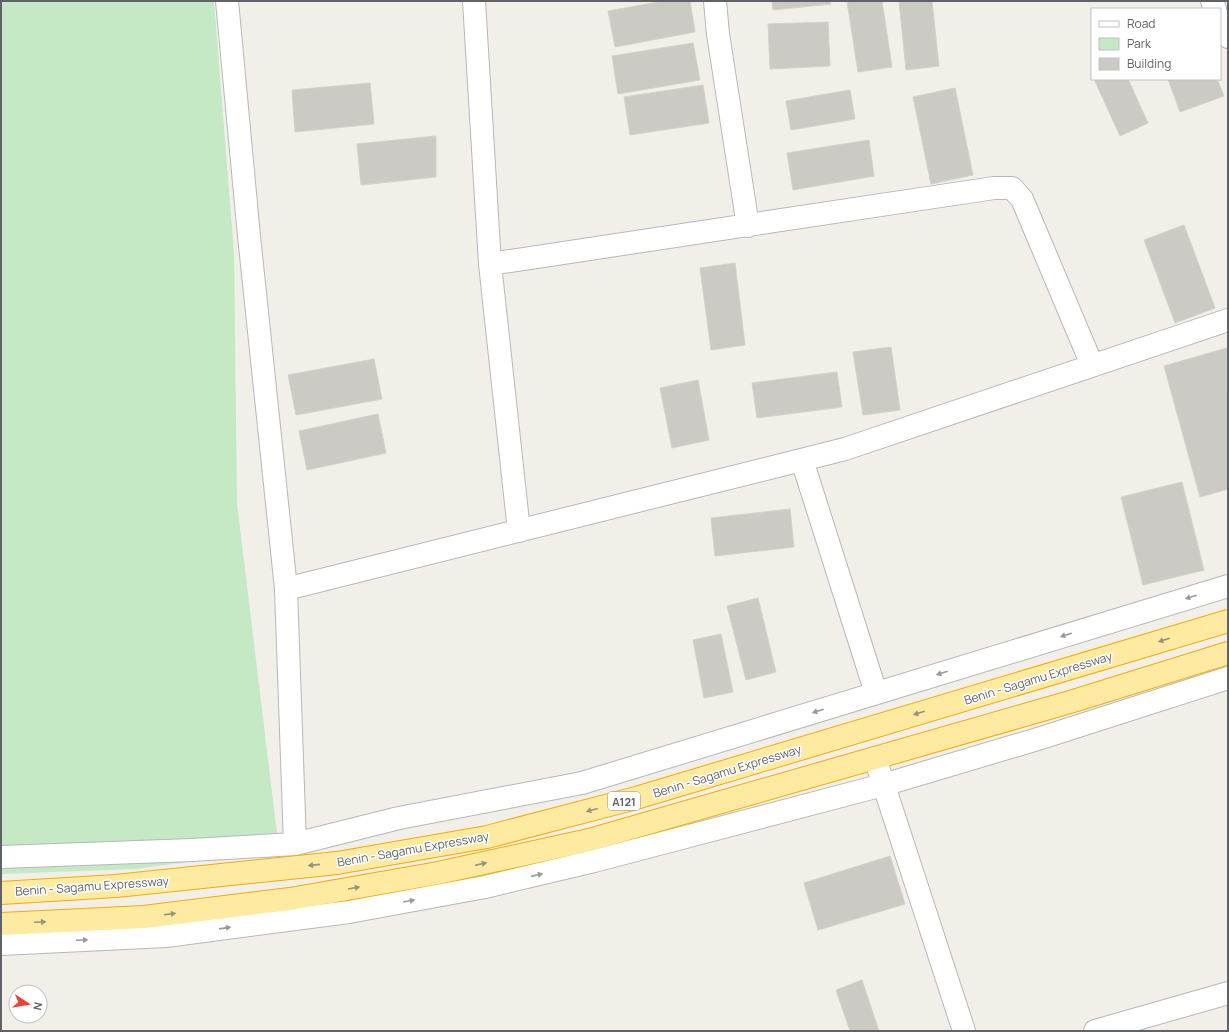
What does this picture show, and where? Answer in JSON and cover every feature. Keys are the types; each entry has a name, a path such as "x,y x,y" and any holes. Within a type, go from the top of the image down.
{"highway":[{"name":"Benin - Sagamu Expressway","path":"1,893 116,886 337,863 487,837 636,798 1228,621"},
{"name":"A121","path":"1,924 144,917 290,899 438,873 589,840 1070,702 1228,653"},
{"path":"636,798 642,825"}],"street":[{"path":"227,1 249,236 286,589 295,844"},
{"path":"474,1 490,264 519,531"},
{"path":"715,1 718,34 748,226"},
{"path":"1221,21 1228,37"},
{"path":"490,264 994,188 1012,188 1022,199 1092,366"},
{"path":"286,589 845,449 1228,320"},
{"path":"802,460 876,693"},
{"path":"1,857 192,850 295,844 399,818 582,783 1228,586"},
{"path":"1,944 166,936 356,910 485,887 587,863 883,785 1041,738 1228,678"},
{"path":"875,758 964,1031"},
{"path":"1095,1031 1228,994"}],"green space":[{"path":"1,1 214,1 234,253 237,503 279,850 135,869 1,874"}],"building":[{"path":"664,1 690,1 695,32 615,47 608,11"},
{"path":"772,1 830,1 831,4 773,10"},
{"path":"847,1 882,1 892,67 858,72"},
{"path":"899,1 932,1 939,66 906,70"},
{"path":"828,22 830,66 770,69 768,24"},
{"path":"693,43 700,80 618,94 612,56"},
{"path":"1094,80 1128,80 1148,123 1120,136"},
{"path":"1168,80 1217,80 1224,96 1180,112"},
{"path":"370,83 374,124 295,132 292,90"},
{"path":"703,85 709,123 630,135 624,97"},
{"path":"955,88 973,175 931,184 913,97"},
{"path":"850,90 855,119 791,130 786,101"},
{"path":"436,136 436,177 361,185 357,144"},
{"path":"869,140 874,176 793,190 787,153"},
{"path":"1184,225 1215,308 1175,323 1144,240"},
{"path":"735,263 745,345 711,350 700,268"},
{"path":"891,347 900,410 863,415 853,352"},
{"path":"1227,348 1228,489 1200,497 1164,366"},
{"path":"374,359 382,399 296,415 288,375"},
{"path":"837,372 842,407 757,418 752,383"},
{"path":"698,380 709,440 672,448 660,388"},
{"path":"378,414 386,453 307,470 299,431"},
{"path":"1182,482 1204,570 1143,585 1121,497"},
{"path":"790,509 794,547 715,556 711,518"},
{"path":"758,598 776,672 746,680 727,606"},
{"path":"721,634 733,692 704,698 693,640"},
{"path":"890,856 905,904 818,930 804,883"},
{"path":"862,980 879,1031 850,1031 836,990"}]}
